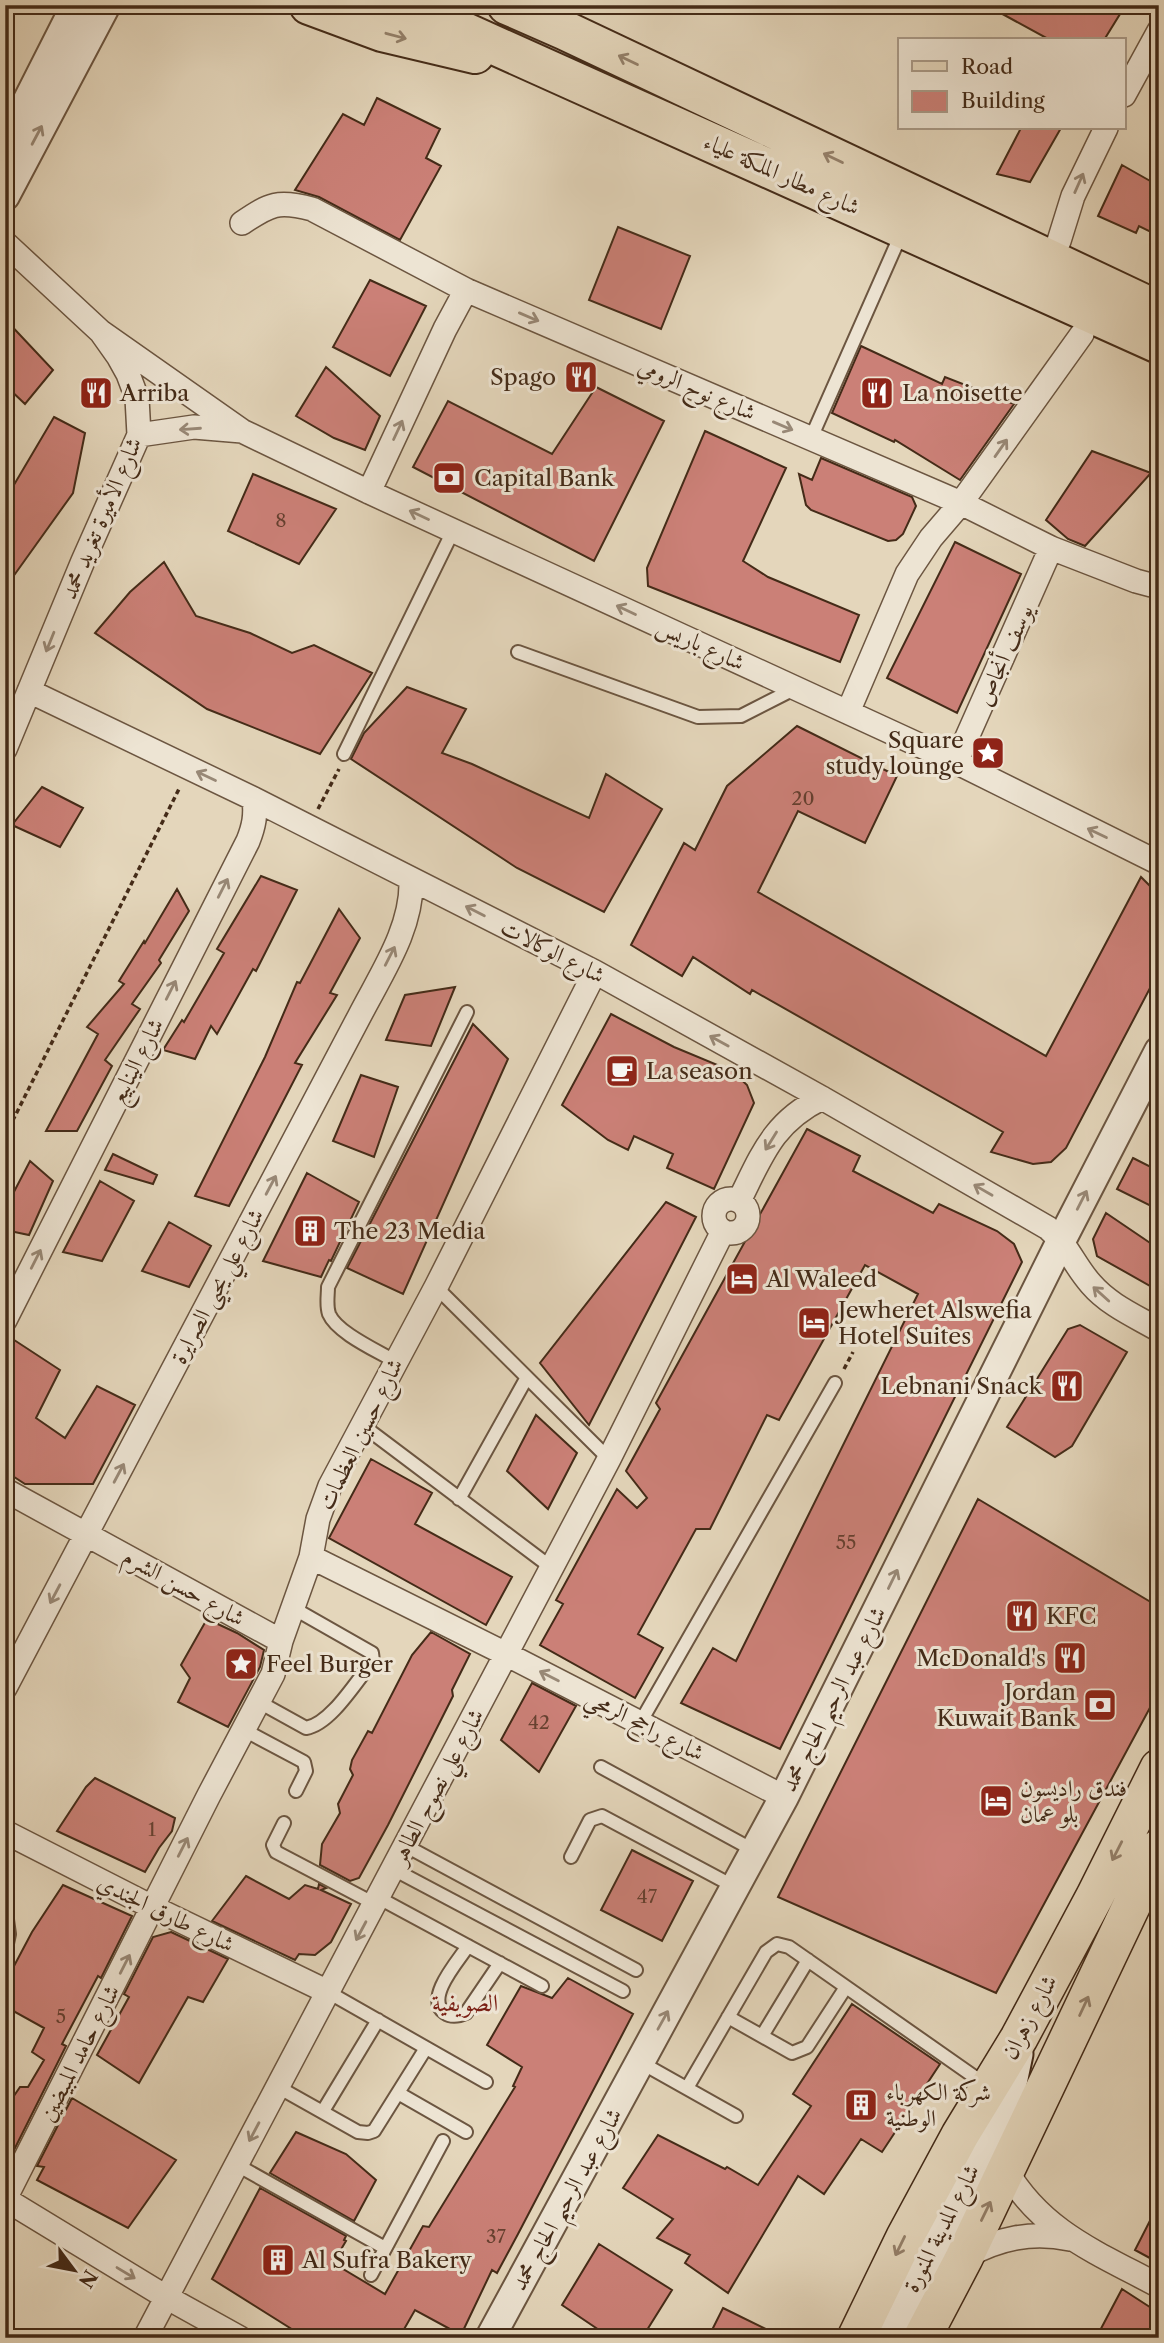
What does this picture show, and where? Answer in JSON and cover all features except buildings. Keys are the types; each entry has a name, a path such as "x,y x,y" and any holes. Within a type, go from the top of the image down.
{"highway":[{"path":"309,5 382,32 418,42 538,65"},
{"name":"شارع مطار الملكة علياء","path":"405,5 1159,344"},
{"name":"شارع مطار الملكة علياء","path":"507,5 1159,311"},
{"path":"529,5 564,30"},
{"path":"895,188 932,192 972,203 1159,289"},
{"path":"863,210 898,242 1007,300 1159,370"}],"main road":[{"name":"شارع زهران","path":"856,2338 905,2237 960,2135 1019,2038 1095,1896 1159,1768"},
{"name":"شارع زهران","path":"922,2338 964,2258 1159,1847"},
{"name":"شارع المدينة المنورة","path":"885,2338 990,2134 1010,2083 1019,2038"}],"street":[{"path":"5,145 76,5"},
{"path":"5,196 106,5"},
{"path":"1126,92 1157,39"},
{"path":"1059,242 1073,196 1105,130"},
{"name":"شارع نوح الرومي","path":"242,223 269,205 287,202 312,209 466,290 961,503 1051,548 1136,581 1159,584"},
{"name":"شارع الأميرة تغريد محمد","path":"5,243 101,332 118,356 137,398 139,435 5,749"},
{"path":"369,492 466,290"},
{"name":"شارع باريس","path":"101,332 242,431 956,762 1159,863"},
{"path":"848,712 907,574 1082,334"},
{"name":"شارع باريس","path":"139,435 194,428 242,431"},
{"name":"يوسف أنجاص","path":"956,762 1051,548"},
{"name":"شارع الوكالات","path":"29,691 254,799 595,972 822,1098 1035,1220 1062,1239"},
{"name":"شارع الينابيع","path":"5,1320 248,841 254,826 254,799"},
{"name":"شارع علي يحيى الصرايرة","path":"5,1688 353,1029 405,925 412,897 411,879"},
{"name":"شارع حسين العظمات","path":"153,1908 273,1674 281,1641 311,1557 318,1519 330,1486 436,1287 595,972"},
{"name":"شارع عبد الرحيم الحاج محمد","path":"490,2338 784,1797 1062,1239 1159,1051"},
{"name":"شارع علي نصوح الطاهر","path":"145,2338 609,1459 723,1231 715,1221 716,1208 726,1200 739,1201 778,1129 798,1111 822,1098"},
{"path":"1062,1239 1101,1296 1159,1329"},
{"name":"شارع حسن الشرم","path":"5,1490 281,1641"},
{"name":"شارع راجح الرمحي","path":"311,1557 784,1797"},
{"name":"شارع طارق الجندي","path":"5,1832 153,1908 328,1992"},
{"name":"شارع حامد المبيضين","path":"5,2199 153,1908"},
{"path":"1006,2170 1034,2210 1073,2239 1159,2286"},
{"path":"5,2199 166,2297 240,2338"},
{"path":"964,2258 998,2241 1016,2236 1073,2239"}],"lane":[{"path":"811,438 898,242"},
{"path":"344,757 453,531"},
{"path":"518,652 698,717 741,716 797,688"},
{"path":"396,1362 337,1326 329,1314 328,1287 467,1012"},
{"path":"436,1287 609,1459"},
{"path":"459,1499 526,1379"},
{"path":"640,1723 835,1383"},
{"path":"362,1425 552,1567"},
{"path":"259,1702 306,1728 313,1726 326,1719 373,1661 369,1651 293,1608"},
{"path":"244,1730 304,1762 306,1770 296,1791"},
{"path":"601,1767 755,1851"},
{"path":"571,1857 590,1820 602,1816 735,1887"},
{"path":"284,1823 273,1845 276,1852 468,1946 542,1986"},
{"path":"406,1846 636,1970"},
{"path":"393,1870 623,1990"},
{"path":"5,1905 9,1934 5,1953"},
{"path":"687,2088 771,1947 783,1944 989,2087"},
{"path":"468,1946 438,1992 439,2007 445,2013 459,2016 466,2013 500,1963"},
{"path":"762,2036 808,1960"},
{"path":"728,2017 792,2053 807,2047 846,1987"},
{"path":"328,1992 486,2082"},
{"path":"323,2112 378,2020"},
{"path":"278,2087 358,2132 368,2133 374,2131 426,2048"},
{"path":"640,2062 736,2116"},
{"path":"398,2093 466,2132"},
{"path":"371,2275 443,2141"},
{"path":"237,2165 385,2248"}],"path":[{"path":"327,791 344,757"},
{"path":"5,1136 189,768"}],"place":[{"name":"Spago","path":"581,377"},
{"name":"Arriba","path":"96,393"},
{"name":"La noisette","path":"877,393"},
{"name":"Capital Bank","path":"449,478"},
{"name":"Square study lounge","path":"988,753"},
{"name":"La season","path":"622,1071"},
{"name":"The 23 Media","path":"310,1231"},
{"name":"Al Waleed","path":"742,1279"},
{"name":"Jewheret Alswefia Hotel Suites","path":"814,1323"},
{"name":"Lebnani Snack","path":"1067,1386"},
{"name":"KFC","path":"1022,1616"},
{"name":"McDonald's","path":"1070,1658"},
{"name":"Feel Burger","path":"241,1664"},
{"name":"Jordan Kuwait Bank","path":"1100,1705"},
{"name":"فندق راديسون بلو عمان","path":"996,1801"},
{"name":"شركة الكهرباء الوطنية","path":"861,2105"},
{"name":"Al Sufra Bakery","path":"278,2260"}],"district":[{"name":"الصويفية","path":"465,2002"}]}
